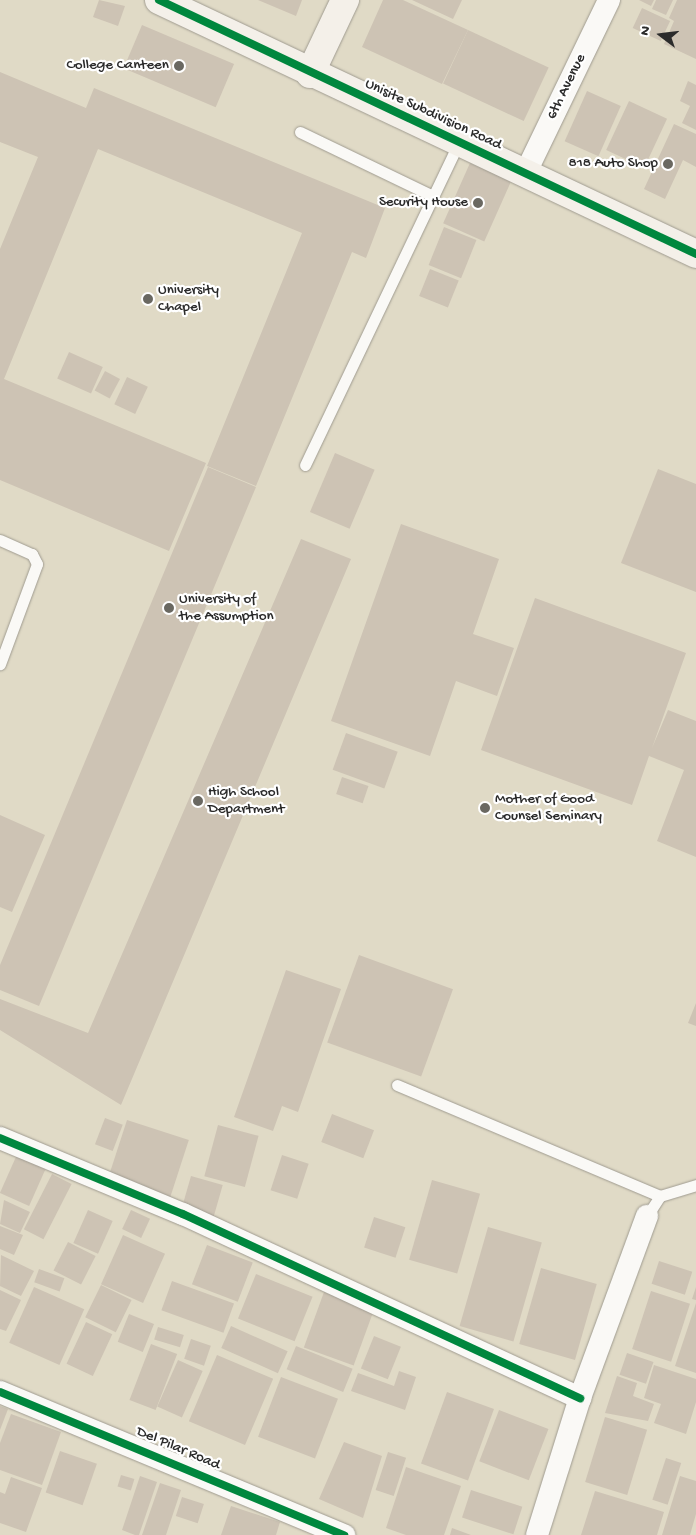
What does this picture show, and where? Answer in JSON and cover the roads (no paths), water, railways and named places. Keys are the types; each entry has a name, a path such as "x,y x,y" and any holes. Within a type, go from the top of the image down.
{"street":[{"name":"Unisite Subdivision Road","path":"159,0 310,74 696,254"},
{"path":"310,74 345,0"},
{"name":"6th Avenue","path":"525,174 610,0"},
{"path":"0,1138 183,1214 580,1398"},
{"path":"537,1535 580,1398 647,1216"},
{"name":"Del Pilar Road","path":"0,1392 344,1535"}],"lane":[{"path":"300,132 433,196"},
{"path":"306,465 459,142"},
{"path":"0,540 32,554 38,564 0,664"},
{"path":"0,630 12,635"},
{"path":"397,1085 660,1196 696,1185"},
{"path":"647,1216 660,1196"}],"place":[{"name":"College Canteen","path":"179,66"},
{"name":"818 Auto Shop","path":"668,164"},
{"name":"Security House","path":"478,203"},
{"name":"University Chapel","path":"148,299"},
{"name":"University of the Assumption","path":"169,608"},
{"name":"High School Department","path":"198,801"},
{"name":"Mother of Good Counsel Seminary","path":"485,808"}]}
